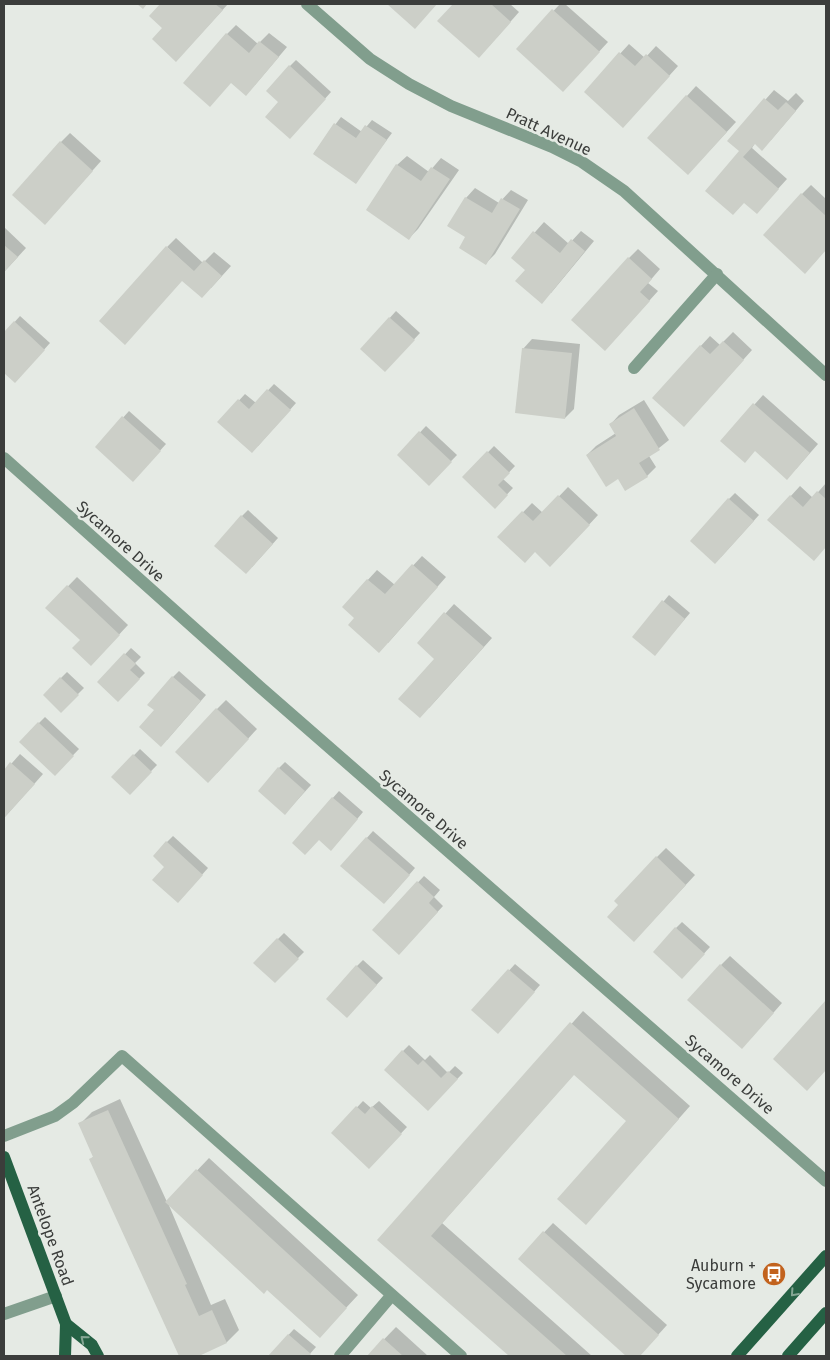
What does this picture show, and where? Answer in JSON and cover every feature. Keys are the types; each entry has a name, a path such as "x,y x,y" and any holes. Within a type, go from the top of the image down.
{"main road":[{"name":"Antelope Road","path":"4,1157 66,1324 64,1356"},
{"path":"737,1356 826,1256"},
{"path":"788,1356 826,1313"},
{"path":"66,1324 92,1345 98,1356"}],"street":[{"name":"Pratt Avenue","path":"307,4 352,44 409,84 451,106 552,147 582,162 624,191 826,375"},
{"path":"634,368 717,274"},
{"name":"Sycamore Drive","path":"4,458 260,687 826,1180"},
{"path":"4,1136 61,1111 73,1103 122,1056 391,1296 462,1356"},
{"path":"4,1314 56,1296"},
{"path":"340,1356 391,1296"}],"building":[{"path":"137,4 147,4 143,9"},
{"path":"160,4 215,4 223,10 176,62 152,39 162,28 149,16"},
{"path":"387,4 437,4 415,29"},
{"path":"453,4 491,4 511,22 479,58 437,21"},
{"path":"552,9 600,52 563,92 516,49"},
{"path":"226,33 249,53 259,41 279,57 246,96 231,83 210,107 183,83"},
{"path":"619,52 635,66 646,54 670,76 623,128 584,92"},
{"path":"289,65 326,99 290,139 265,117 278,102 266,91"},
{"path":"686,95 727,132 688,175 647,138"},
{"path":"764,98 778,110 786,102 796,111 762,151 755,144 743,157 779,189 757,214 744,203 733,215 705,191 739,151 727,141"},
{"path":"334,123 356,138 365,125 387,140 356,184 313,154"},
{"path":"60,141 93,171 45,225 12,195"},
{"path":"396,164 421,181 431,167 450,179 409,240 366,210"},
{"path":"801,193 826,216 826,250 805,274 763,235"},
{"path":"465,197 492,213 501,198 520,209 486,265 459,248 465,237 447,226"},
{"path":"533,231 560,253 571,239 585,251 542,304 515,281 525,270 511,258"},
{"path":"4,245 18,257 4,272"},
{"path":"166,246 194,271 204,260 222,276 202,298 182,281 125,345 99,321"},
{"path":"628,257 652,279 640,292 650,301 605,351 571,320"},
{"path":"389,317 415,340 385,372 360,349"},
{"path":"14,321 45,350 15,383 4,373 4,332"},
{"path":"723,341 744,360 684,427 652,398 700,345 710,354"},
{"path":"522,348 572,353 565,419 515,413"},
{"path":"267,389 291,410 252,453 217,422 238,399 249,409"},
{"path":"753,403 810,453 787,480 755,451 745,463 720,441"},
{"path":"634,408 660,450 639,463 648,477 625,491 618,479 606,487 586,455 616,436 609,424"},
{"path":"122,416 161,451 133,482 95,447"},
{"path":"419,431 452,462 429,486 397,455"},
{"path":"487,451 510,473 498,485 508,495 495,509 462,477"},
{"path":"817,491 826,499 826,547 814,561 767,520 790,495 803,507"},
{"path":"558,495 590,525 550,567 535,552 525,563 497,537 522,511 533,521"},
{"path":"728,498 754,521 715,564 690,541"},
{"path":"241,515 273,544 246,574 214,546"},
{"path":"412,564 438,587 379,653 348,625 354,618 342,607 367,579 385,594"},
{"path":"67,585 120,635 91,666 72,648 80,640 45,608"},
{"path":"662,600 685,619 655,656 632,637"},
{"path":"444,612 484,647 420,718 398,699 434,659 417,643"},
{"path":"124,653 136,664 130,670 140,679 118,702 97,682"},
{"path":"172,676 201,701 161,747 139,727 154,710 147,705"},
{"path":"60,677 79,695 61,713 43,695"},
{"path":"216,708 249,739 208,783 175,752"},
{"path":"38,722 74,756 55,776 19,742"},
{"path":"133,754 152,772 130,795 111,777"},
{"path":"10,762 35,784 4,818 4,770"},
{"path":"278,767 305,791 285,815 258,791"},
{"path":"332,797 358,819 331,851 319,840 305,855 292,843"},
{"path":"366,837 410,875 384,904 340,866"},
{"path":"166,841 203,875 178,903 152,880 164,867 153,856"},
{"path":"656,856 686,885 634,942 607,917 618,905 614,901"},
{"path":"417,881 434,897 429,903 438,912 399,955 372,930"},
{"path":"675,927 705,954 682,979 653,952"},
{"path":"277,938 299,959 275,983 253,963"},
{"path":"720,964 774,1013 742,1049 687,1000"},
{"path":"356,965 377,985 347,1018 326,999"},
{"path":"508,969 535,992 498,1034 471,1010"},
{"path":"826,1000 826,1070 807,1091 773,1059"},
{"path":"570,1022 679,1119 586,1225 557,1199 626,1121 574,1075 431,1236 567,1356 509,1356 377,1240"},
{"path":"402,1050 418,1065 423,1060 441,1078 448,1071 458,1079 428,1111 384,1070"},
{"path":"356,1106 365,1114 372,1106 402,1134 369,1169 331,1133"},
{"path":"108,1110 187,1284 185,1285 199,1316 212,1310 227,1343 199,1356 179,1356 89,1159 93,1157 78,1123"},
{"path":"196,1169 347,1308 320,1338 267,1290 264,1294 165,1202"},
{"path":"543,1231 659,1335 640,1356 626,1356 518,1259"},
{"path":"288,1334 311,1354 309,1356 268,1356"},
{"path":"383,1338 403,1356 367,1356"}],"place":[{"name":"Auburn + Sycamore","path":"774,1274"}]}
